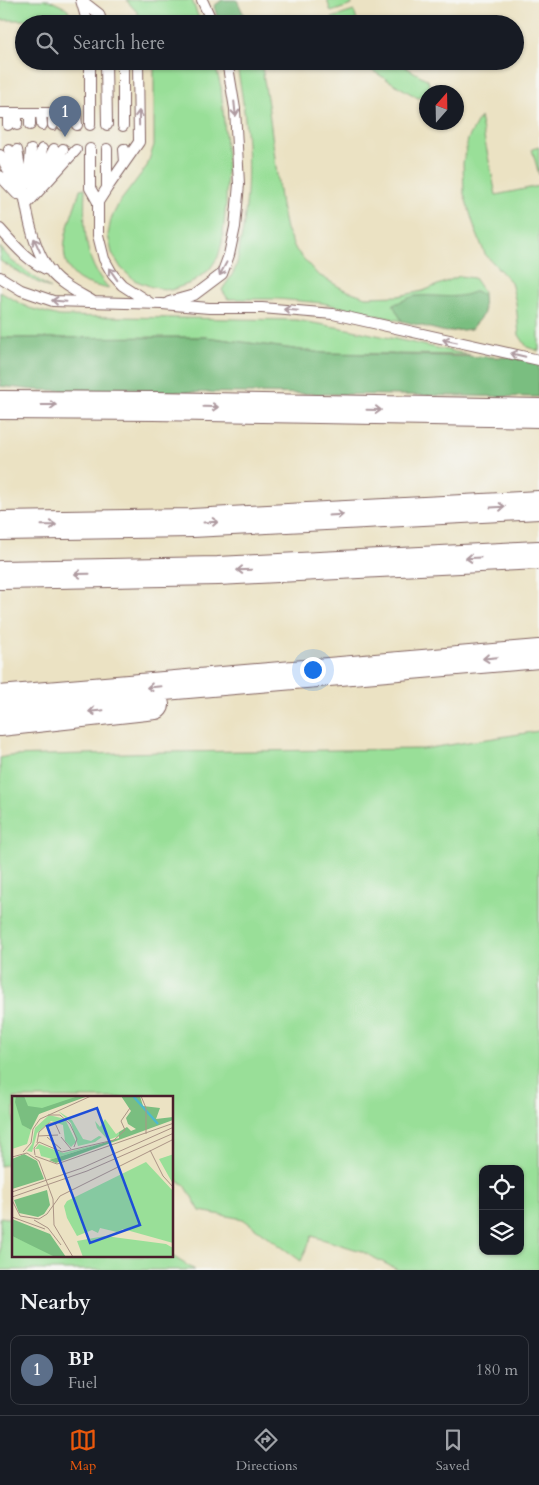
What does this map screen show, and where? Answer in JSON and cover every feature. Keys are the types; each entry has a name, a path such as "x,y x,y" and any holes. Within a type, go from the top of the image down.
{"highway":[{"path":"0,405 539,413"},
{"path":"0,526 192,523 539,505"},
{"path":"0,575 274,569 539,555"},
{"path":"0,700 539,654"},
{"path":"0,722 235,696 438,663"}],"lane":[{"path":"81,0 97,15"},
{"path":"81,0 85,15"},
{"path":"202,0 209,15"},
{"path":"90,70 90,125"},
{"path":"106,70 106,125"},
{"path":"122,70 123,126"},
{"path":"98,202 139,142 138,70"},
{"path":"162,304 194,295 201,290 222,274 229,255 235,227 238,184 235,109 228,70"},
{"path":"13,125 8,113 76,113 76,125"},
{"path":"30,113 30,125"},
{"path":"41,113 42,125"},
{"path":"58,113 58,125"},
{"path":"27,204 42,149"},
{"path":"27,204 58,149"},
{"path":"90,149 90,188 98,202 98,235 104,259 113,275 122,285 151,304"},
{"path":"107,149 107,188"},
{"path":"124,149 125,162"},
{"path":"27,204 30,150"},
{"path":"27,204 76,150"},
{"path":"9,152 27,204"},
{"path":"9,152 27,204 35,243 50,271"},
{"path":"0,166 27,204"},
{"path":"0,176 27,204"},
{"path":"0,228 16,247 38,266 50,271 67,286 95,302"},
{"path":"0,277 21,290 53,301 162,304 209,308 262,308 333,314 539,360"}],"green space":[{"path":"0,0 49,0 66,8 72,15 15,15 15,20 0,20"},
{"path":"126,0 192,0 198,15 138,15"},
{"path":"222,0 237,0 244,15 216,15 214,6"},
{"path":"327,0 351,0 352,5 331,12"},
{"path":"354,11 355,15 341,15"},
{"path":"154,70 216,70 221,87 227,157 226,204 222,243 218,257 209,270 191,283 171,290 152,287 134,280 121,268 112,253 108,235 111,219 119,203 147,166 154,145"},
{"path":"238,70 262,70 281,206 286,229 296,250 317,274 343,289 366,297 398,296 423,291 460,276 474,278 483,291 483,295 476,291 465,302 399,305 402,321 322,303 278,299 228,299 222,290 236,267 247,199 246,130"},
{"path":"371,70 411,70 428,80 429,85 419,85 419,98"},
{"path":"480,117 496,195 539,186 539,351 527,347 519,335 516,303 511,282 485,254 464,194 463,163 468,139"},
{"path":"539,147 539,175 532,149"},
{"path":"85,188 86,241 94,266 108,289 78,279 68,267 65,257 64,246 69,222 80,189"},
{"path":"0,247 12,261 51,289 0,261"},
{"path":"476,291 483,295 484,313 471,329 446,332 402,321 393,305 416,296 461,296"},
{"path":"0,292 29,308 59,316 296,320 470,355 323,353 206,337 0,338"},
{"path":"206,337 323,353 539,358 539,397 36,390 0,386 0,338"},
{"path":"539,731 539,1270 398,1270 361,1251 312,1236 301,1261 243,1219 200,1211 185,1185 174,1179 174,1096 12,1096 12,1163 0,1166 0,758 8,756 423,749"},
{"path":"0,1217 12,1219 12,1258 174,1257 195,1270 0,1270"}],"place":[{"name":"BP","path":"65,137"}]}
